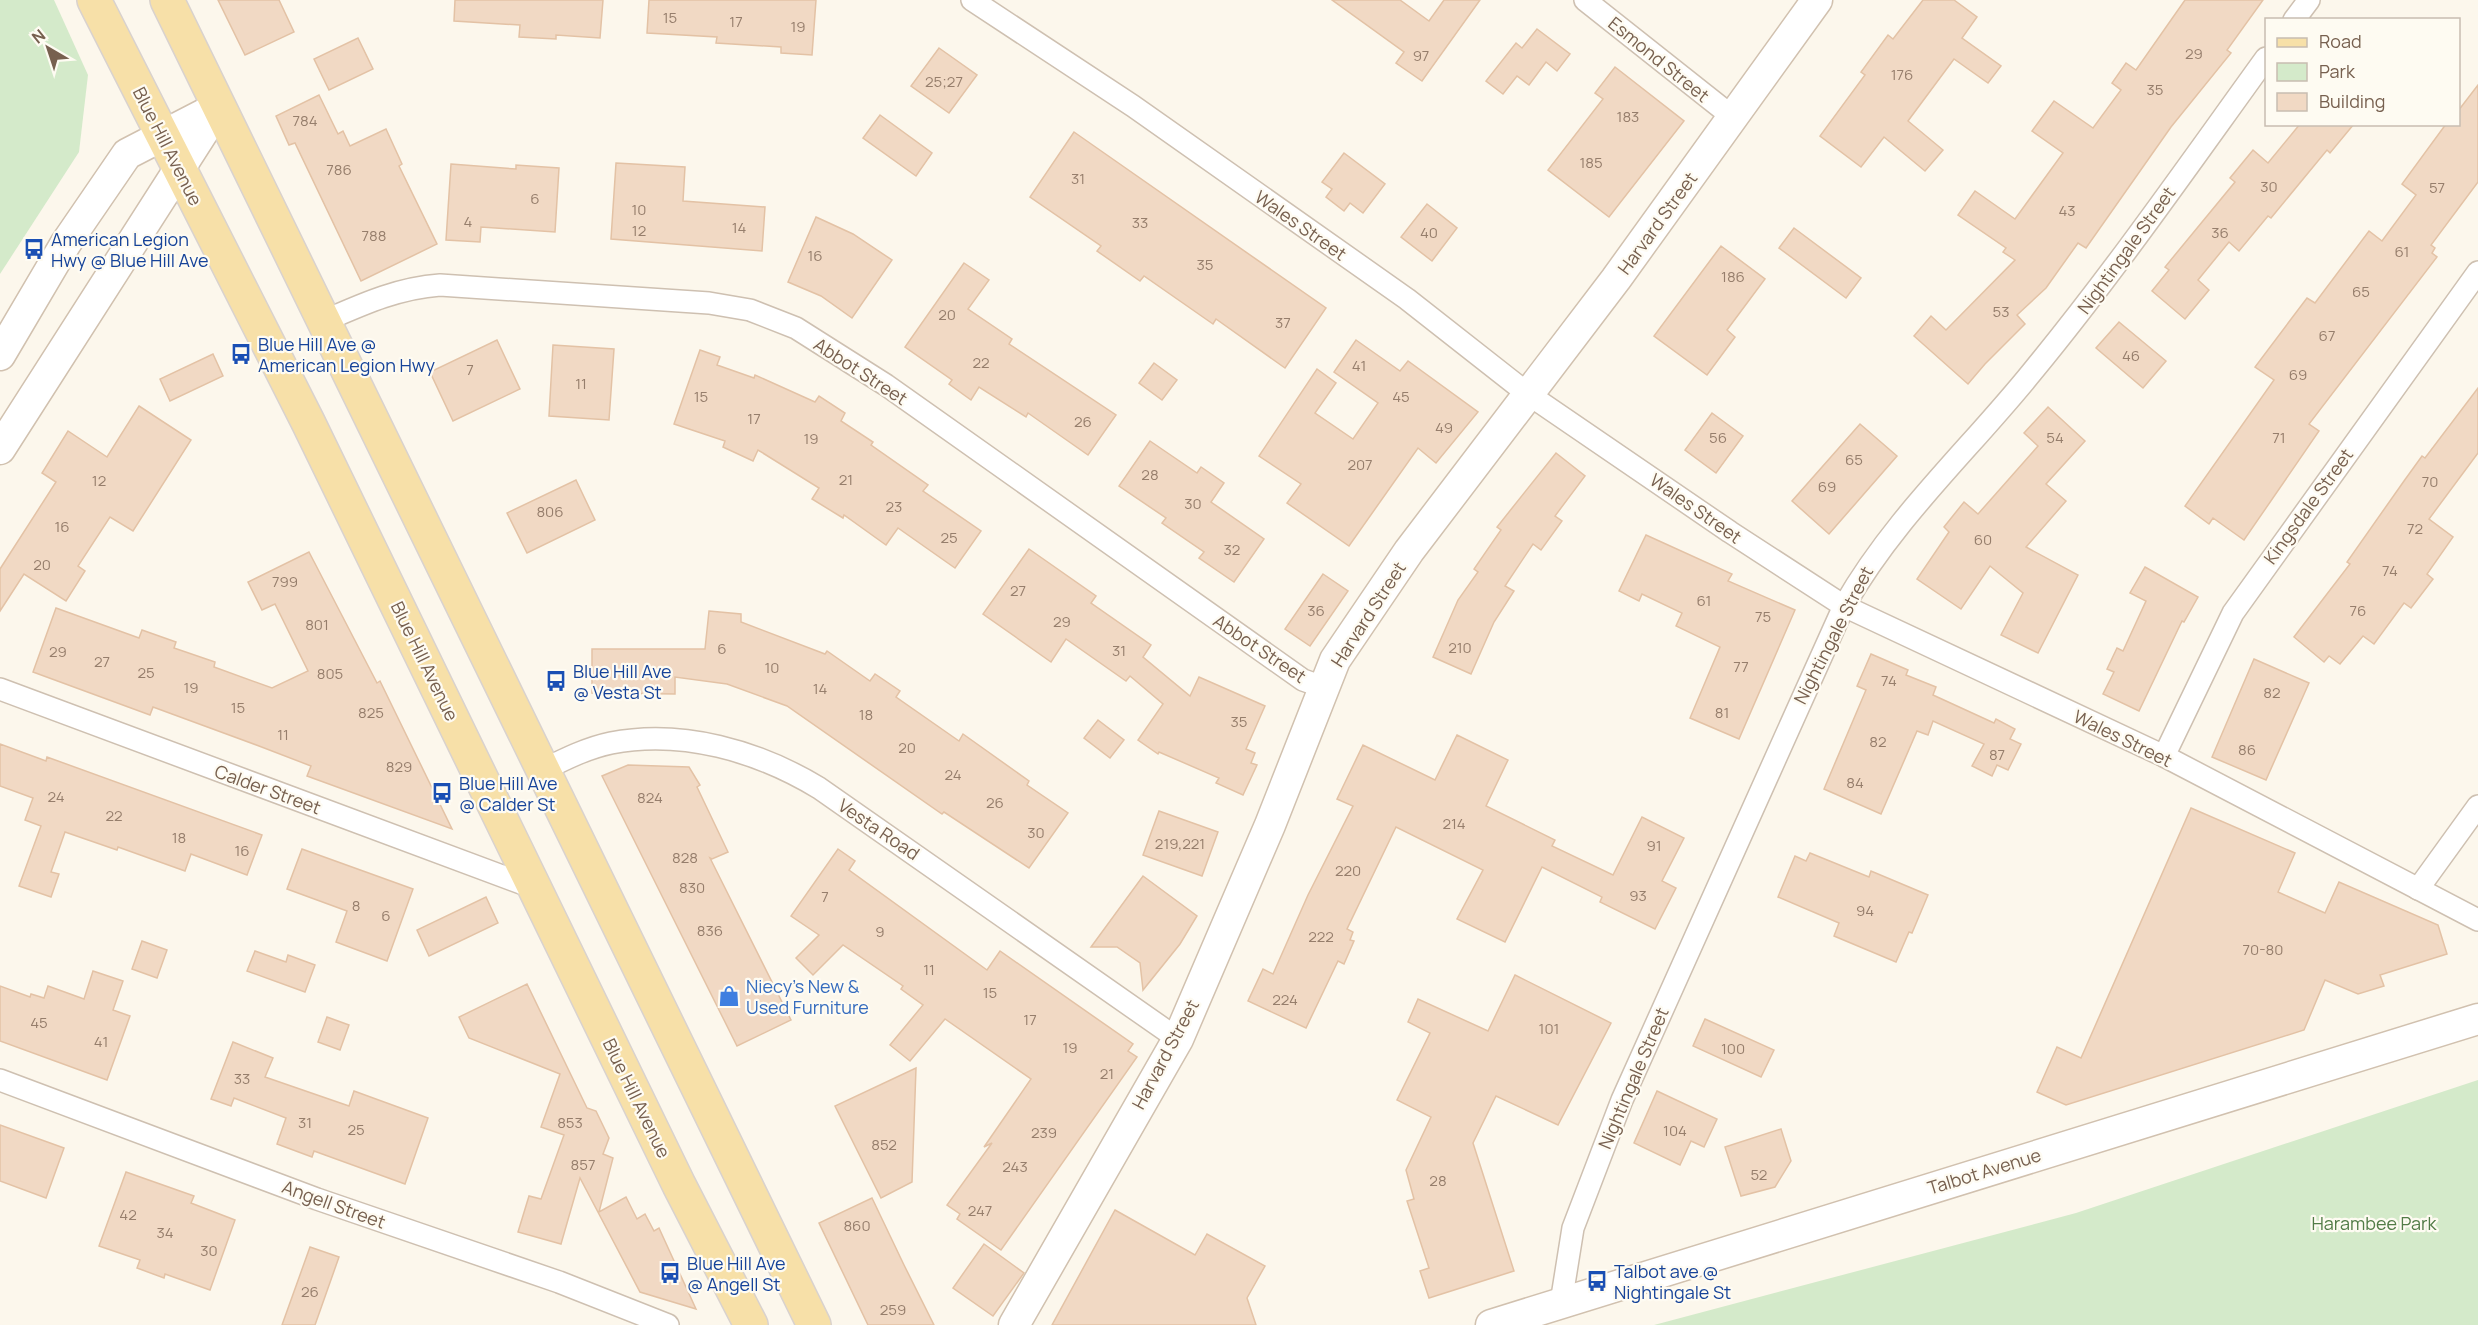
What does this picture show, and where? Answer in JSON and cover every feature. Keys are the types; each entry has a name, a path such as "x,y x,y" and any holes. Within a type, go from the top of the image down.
{"main road":[{"name":"Blue Hill Avenue","path":"94,0 306,418 537,889 674,1175 751,1325"},
{"path":"167,0 814,1325"},
{"name":"Harvard Street","path":"1014,1325 1178,1039 1270,825 1335,660 1409,551 1734,118 1817,0"},
{"path":"0,355 66,243 127,154 219,106"},
{"path":"0,448 219,106"},
{"name":"Talbot Avenue","path":"1491,1325 2478,1019"}],"street":[{"name":"Wales Street","path":"972,0 1133,106 1398,293 1528,394 1730,532 1844,606 2164,756 2478,920"},
{"name":"Esmond Street","path":"1585,0 1734,118"},
{"path":"2295,18 2308,0"},
{"name":"Nightingale Street","path":"1562,1303 1573,1228 1622,1100 1844,606 1887,538 2004,406 2065,333 2265,59"},
{"name":"Kingsdale Street","path":"2164,756 2233,613 2244,596 2478,272"},
{"name":"Abbot Street","path":"324,321 380,297 419,287 440,285 678,300 750,310 796,328 886,385 1303,680 1323,687"},
{"name":"Calder Street","path":"0,689 537,889"},
{"name":"Vesta Road","path":"543,770 586,750 632,740 686,741 763,759 819,788 1178,1039"},
{"path":"2418,889 2478,806"},
{"name":"Angell Street","path":"0,1080 317,1199 559,1282 668,1325"}],"green space":[{"path":"0,0 54,0 88,75 79,152 0,274"},
{"name":"Harambee Park","path":"2478,1080 2478,1325 1654,1325 2076,1213"}],"building":[{"path":"218,0 279,0 294,32 245,55"},
{"path":"455,0 603,0 600,38 556,35 556,39 519,37 520,25 454,21"},
{"path":"649,0 816,0 812,55 781,53 781,47 716,43 717,37 647,33"},
{"path":"1332,0 1400,0 1429,21 1444,0 1480,0 1422,81 1396,63 1404,52"},
{"path":"1923,0 1954,0 1977,17 1962,38 2001,66 1988,83 1954,59 1908,121 1943,150 1925,171 1884,137 1861,167 1820,136 1865,75 1861,72 1888,35 1893,39"},
{"path":"2185,0 2263,0 2227,50 2231,53 2171,127 2086,248 2078,243 2046,288 2017,315 2025,324 1968,384 1914,336 1931,316 1946,330 2015,260 2003,252 2006,248 1958,215 1975,191 2015,219 2063,153 2032,131 2054,101 2093,128 2121,90 2112,83 2126,63 2136,70"},
{"path":"1537,29 1570,54 1557,71 1546,62 1529,85 1517,76 1503,94 1486,81 1516,43 1522,48"},
{"path":"358,38 373,69 329,90 314,59"},
{"path":"939,48 977,75 949,113 911,86"},
{"path":"1615,67 1684,121 1609,217 1548,170 1603,99 1595,93"},
{"path":"2478,85 2478,182 2431,245 2435,248 2432,253 2437,257 2309,424 2319,431 2244,540 2213,518 2209,524 2185,506 2274,380 2255,367 2307,298 2315,303 2369,231 2382,241 2416,195 2402,184 2445,126 2460,126 2460,108"},
{"path":"319,95 338,134 343,131 350,146 386,129 402,164 399,166 437,244 361,281 295,143 289,145 276,116"},
{"path":"880,115 932,153 916,176 863,138"},
{"path":"2298,126 2352,126 2330,153 2327,150 2271,218 2268,216 2239,251 2229,242 2198,280 2209,290 2185,319 2152,291 2169,270 2165,267 2235,182 2230,178 2253,150 2268,163"},
{"path":"1074,132 1326,308 1285,368 1216,319 1213,324 1144,276 1140,281 1097,251 1101,246 1030,197"},
{"path":"1344,153 1385,184 1363,213 1350,203 1344,211 1326,197 1332,189 1322,182"},
{"path":"616,163 685,167 683,201 765,207 762,251 611,239"},
{"path":"451,164 516,169 516,165 559,168 555,232 481,227 480,242 446,240"},
{"path":"1427,204 1457,228 1432,261 1401,237"},
{"path":"816,217 853,234 892,260 852,318 821,296 788,282"},
{"path":"1794,228 1861,278 1846,298 1779,248"},
{"path":"1721,246 1765,279 1727,330 1735,337 1707,375 1654,336"},
{"path":"964,263 989,280 968,309 1012,339 1009,344 1116,415 1088,455 1028,413 1026,417 979,387 971,400 949,384 952,380 905,347"},
{"path":"2119,322 2166,361 2143,388 2096,348"},
{"path":"497,340 520,389 453,421 430,372"},
{"path":"1356,340 1400,371 1408,361 1478,412 1436,463 1418,448 1349,546 1287,503 1301,484 1259,456 1317,369 1336,383 1315,413 1353,439 1378,403 1334,372"},
{"path":"553,345 614,349 609,420 549,416"},
{"path":"700,350 720,357 717,365 754,378 755,375 815,402 819,396 845,413 841,421 873,442 871,445 928,485 923,491 981,531 955,568 898,528 886,545 844,515 843,518 812,499 819,488 758,450 753,461 723,447 725,441 674,424"},
{"path":"213,354 223,376 170,401 160,379"},
{"path":"1154,363 1177,380 1162,400 1139,383"},
{"path":"2478,388 2478,453 2429,519 2453,537 2427,574 2433,579 2411,608 2404,603 2374,644 2363,636 2340,664 2329,656 2324,662 2294,637 2350,564 2347,562 2422,456 2425,458"},
{"path":"139,406 191,440 133,531 110,517 78,566 85,571 66,601 24,574 0,611 0,569 56,482 42,473 68,431 107,457"},
{"path":"2048,407 2085,441 2046,484 2066,501 2026,547 2078,575 2038,653 2001,635 2023,593 1990,566 1961,609 1917,579 1949,532 1944,527 1964,502 1978,514 2038,446 2024,433"},
{"path":"1712,413 1743,436 1716,473 1685,450"},
{"path":"1860,424 1897,456 1829,534 1792,501"},
{"path":"1150,441 1197,473 1201,467 1224,483 1211,502 1264,539 1234,582 1199,558 1204,552 1162,523 1166,518 1119,486"},
{"path":"1556,453 1585,476 1555,516 1562,521 1541,550 1533,544 1505,586 1514,591 1494,622 1471,674 1433,657 1458,600 1478,572 1474,569 1501,530 1497,527"},
{"path":"576,480 595,520 527,553 507,513"},
{"path":"1646,535 1732,574 1728,581 1795,610 1739,739 1690,718 1720,647 1676,626 1682,613 1642,594 1639,601 1619,591"},
{"path":"1029,549 1096,596 1091,603 1151,645 1143,657 1190,696 1199,677 1265,706 1246,749 1255,753 1251,763 1257,765 1243,795 1216,783 1219,778 1159,752 1158,754 1138,740 1163,704 1130,676 1126,681 1066,639 1051,662 983,614"},
{"path":"309,552 377,683 380,681 452,829 307,776 311,766 259,746 153,707 150,715 33,672 56,608 139,638 142,630 176,642 174,648 215,662 214,667 272,688 308,671 275,604 262,610 248,582"},
{"path":"2145,567 2198,597 2184,622 2182,621 2139,711 2103,694 2114,672 2107,669 2117,648 2123,651 2146,601 2130,593"},
{"path":"1323,574 1348,591 1310,646 1285,629"},
{"path":"709,611 741,614 741,622 825,654 827,651 870,681 875,674 900,691 896,697 959,741 963,734 1029,781 1027,785 1068,813 1029,868 944,812 942,814 787,706 727,684 675,677 675,694 592,693 592,649 705,649"},
{"path":"1871,654 1908,670 1906,675 1936,687 1933,695 1994,723 1996,719 2015,729 2010,739 2021,744 2008,770 1997,765 1992,776 1972,766 1984,744 1933,721 1928,735 1917,731 1881,814 1824,789 1866,690 1857,686"},
{"path":"2254,659 2309,683 2266,780 2212,757"},
{"path":"1098,720 1124,740 1110,758 1084,738"},
{"path":"1457,735 1508,760 1486,806 1555,840 1552,846 1613,875 1642,817 1684,838 1662,881 1676,888 1655,929 1600,902 1602,897 1542,867 1505,942 1457,919 1483,870 1396,827 1347,929 1353,932 1350,940 1354,941 1344,964 1338,961 1306,1028 1248,1001 1263,969 1273,974 1308,895 1353,806 1337,799 1363,745 1435,780"},
{"path":"0,744 46,761 47,757 262,835 247,875 191,854 185,871 118,847 117,850 65,832 51,872 59,874 51,897 19,886 41,826 25,820 33,798 0,786"},
{"path":"628,765 689,767 700,785 697,787 728,852 710,858 791,1020 737,1046 602,776"},
{"path":"2191,808 2295,853 2278,892 2325,913 2339,882 2438,925 2447,954 2380,975 2384,986 2358,994 2325,980 2304,1030 2066,1105 2037,1092 2057,1047 2081,1058"},
{"path":"1159,811 1218,832 1202,876 1143,855"},
{"path":"302,849 413,889 387,961 336,942 347,911 287,889"},
{"path":"838,849 855,861 849,870 987,970 1000,951 1133,1044 1128,1051 1137,1057 1001,1250 957,1219 960,1214 947,1205 992,1143 984,1147 1031,1079 945,1019 910,1061 890,1045 923,1005 901,989 903,986 843,945 813,975 796,958 819,935 791,916"},
{"path":"1810,853 1869,877 1871,871 1928,895 1912,933 1909,932 1896,962 1834,936 1839,923 1778,897 1795,856 1806,861"},
{"path":"1143,876 1197,916 1180,944 1143,990 1140,963 1117,947 1091,947"},
{"path":"486,897 498,923 429,956 417,930"},
{"path":"142,941 167,950 157,978 132,969"},
{"path":"255,951 286,962 288,955 315,965 305,992 247,971"},
{"path":"93,971 123,981 113,1010 130,1016 107,1080 0,1041 0,986 30,997 31,994 44,998 48,986 84,999"},
{"path":"1515,975 1611,1023 1558,1125 1496,1096 1473,1143 1514,1271 1429,1298 1420,1271 1429,1268 1407,1201 1414,1199 1406,1170 1431,1117 1397,1100 1430,1033 1408,1022 1418,999 1488,1031"},
{"path":"527,984 587,1108 596,1111 609,1138 603,1154 613,1158 599,1212 626,1197 637,1219 645,1214 654,1231 659,1228 696,1309 640,1292 580,1178 561,1244 518,1232 529,1196 541,1199 564,1135 541,1127 560,1074 469,1038 459,1017"},
{"path":"327,1017 349,1025 340,1050 318,1042"},
{"path":"1705,1019 1774,1050 1761,1077 1693,1046"},
{"path":"233,1042 273,1058 265,1077 349,1106 354,1091 428,1118 405,1184 314,1151 312,1157 277,1144 286,1118 234,1098 231,1106 211,1099"},
{"path":"916,1068 912,1182 881,1198 835,1106"},
{"path":"1657,1091 1717,1119 1704,1147 1691,1141 1680,1165 1634,1143"},
{"path":"0,1125 64,1148 46,1198 0,1181"},
{"path":"1781,1129 1791,1161 1775,1187 1741,1196 1725,1147"},
{"path":"126,1172 194,1196 191,1203 235,1220 210,1290 165,1274 164,1278 137,1268 140,1260 99,1246"},
{"path":"872,1198 934,1325 868,1325 819,1223"},
{"path":"1115,1210 1195,1255 1207,1234 1265,1266 1247,1298 1256,1325 1052,1325"},
{"path":"984,1244 1024,1273 993,1316 953,1288"},
{"path":"310,1247 339,1257 315,1325 282,1325"}],"place":[{"name":"American Legion Hwy @ Blue Hill Ave","path":"34,249"},
{"name":"Blue Hill Ave @ American Legion Hwy","path":"241,354"},
{"name":"Blue Hill Ave @ Vesta St","path":"556,681"},
{"name":"Blue Hill Ave @ Calder St","path":"442,793"},
{"name":"Niecy's New & Used Furniture","path":"729,996"},
{"name":"Blue Hill Ave @ Angell St","path":"670,1273"},
{"name":"Talbot ave @ Nightingale St","path":"1597,1281"}]}
